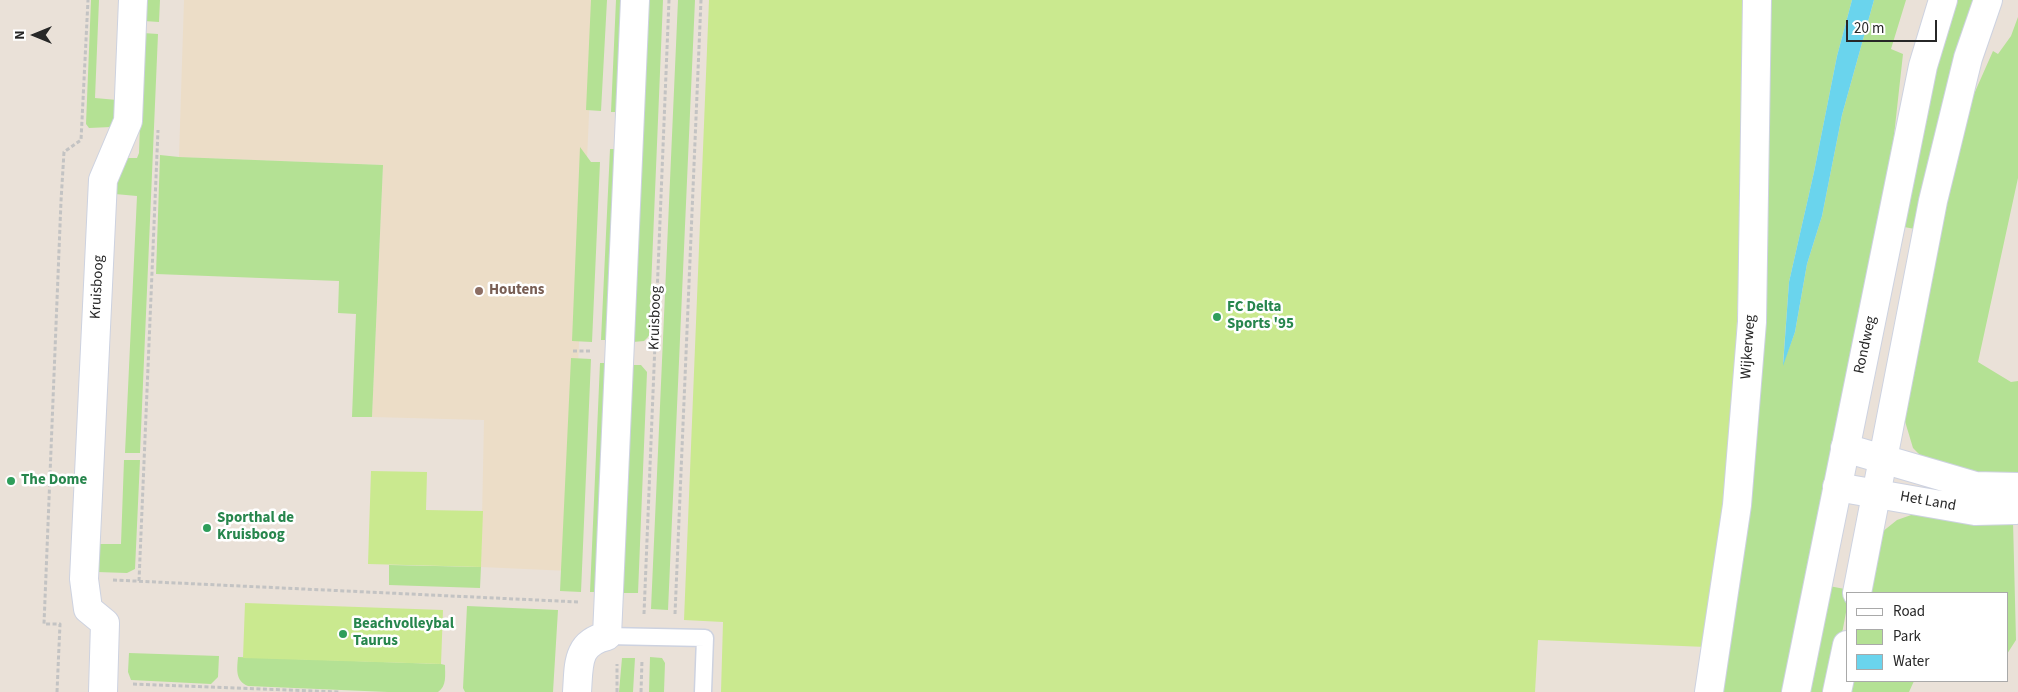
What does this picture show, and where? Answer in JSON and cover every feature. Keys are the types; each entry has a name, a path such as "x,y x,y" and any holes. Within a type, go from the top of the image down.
{"street":[{"name":"Kruisboog","path":"103,687 105,623 88,609 84,580 103,180 128,121 133,0"},
{"path":"577,692 580,660 586,646 594,639 607,636 635,0"},
{"name":"Wijkerweg","path":"1709,692 1737,505 1752,322 1757,0"},
{"name":"Rondweg","path":"1796,692 1922,66 1943,0"},
{"path":"1857,592 1933,201 1968,58 1988,0"},
{"name":"Het Land","path":"1845,448 1975,486 2018,487"},
{"name":"Het Land","path":"1837,487 1975,511 2016,510 2018,508"},
{"path":"1837,692 1846,650"}],"lane":[{"path":"607,636 705,638 704,692"}],"path":[{"path":"57,692 60,624 44,624 64,152 81,140 88,0"},
{"name":"Kruisboog","path":"641,692 669,0"},
{"path":"674,637 701,0"},
{"path":"139,581 158,129"},
{"path":"573,351 595,352"},
{"path":"46,578 585,602"},
{"path":"103,687 339,692"}],"shaded area":[{"name":"Houtens","path":"184,0 594,0 569,571 481,567 484,420 372,417 383,165 179,157"}],"green space":[{"path":"91,0 99,0 95,98 117,100 117,119 111,127 89,128 86,124"},
{"path":"145,0 160,0 159,22 144,21"},
{"path":"591,0 607,0 601,111 586,110"},
{"path":"616,0 622,0 617,112 611,112"},
{"path":"648,0 663,0 649,336 644,341 633,342"},
{"path":"678,0 695,0 668,610 651,609"},
{"name":"FC Delta Sports '95","path":"709,0 1749,0 1733,426 1706,647 1538,640 1535,692 721,692 723,622 684,620"},
{"path":"1767,0 1852,0 1837,56 1814,172 1789,282 1783,364 1795,332 1807,264 1822,216 1842,115 1874,0 1906,0 1891,49 1903,54 1887,199 1790,692 1716,692"},
{"path":"1951,0 1979,0 1920,230 1899,226"},
{"path":"2018,17 2018,178 1978,362 2011,382 2018,381 2018,476 1981,476 1923,458 1913,448 1904,418 1959,128 1993,51 1998,54 2011,36"},
{"path":"143,33 158,34 140,453 125,453 137,196 115,194 115,169 125,158 137,158 139,153"},
{"path":"580,147 591,162 600,162 592,342 572,341"},
{"path":"610,149 616,149 607,340 601,340"},
{"path":"160,155 383,165 372,417 352,417 356,314 338,313 339,281 156,274"},
{"path":"571,358 591,359 581,592 560,591"},
{"path":"600,363 606,363 596,592 590,592"},
{"path":"632,365 641,365 647,372 638,593 622,593"},
{"path":"124,460 140,460 135,569 127,573 97,572 99,544 121,544"},
{"path":"371,471 427,472 426,510 483,511 481,567 368,564"},
{"path":"1914,514 2013,521 2016,640 2008,652 2008,592 1866,592 1882,532 1897,520"},
{"path":"389,565 481,567 480,588 389,585"},
{"path":"1829,586 1850,590 1846,592 1846,612 1831,692 1808,692"},
{"name":"Beachvolleybal Taurus","path":"245,603 443,610 441,664 243,658"},
{"path":"467,606 558,610 553,692 465,692 463,688"},
{"path":"129,653 219,656 218,677 211,684 131,680 128,672"},
{"path":"238,657 441,664 445,665 445,680 443,687 438,692 388,692 248,686 239,678 237,670"},
{"path":"650,657 662,658 665,663 664,692 649,692"},
{"path":"622,658 635,658 633,692 619,692"},
{"path":"1849,682 1914,682 1909,692 1847,692"}],"water":[{"path":"1852,0 1874,0 1842,115 1822,216 1807,264 1795,332 1783,366 1789,282 1814,172 1837,56"}],"place":[{"name":"Houtens","path":"479,291"},
{"name":"FC Delta Sports '95","path":"1217,317"},
{"name":"The Dome","path":"11,481"},
{"name":"Sporthal de Kruisboog","path":"207,528"},
{"name":"Beachvolleybal Taurus","path":"343,634"}]}
